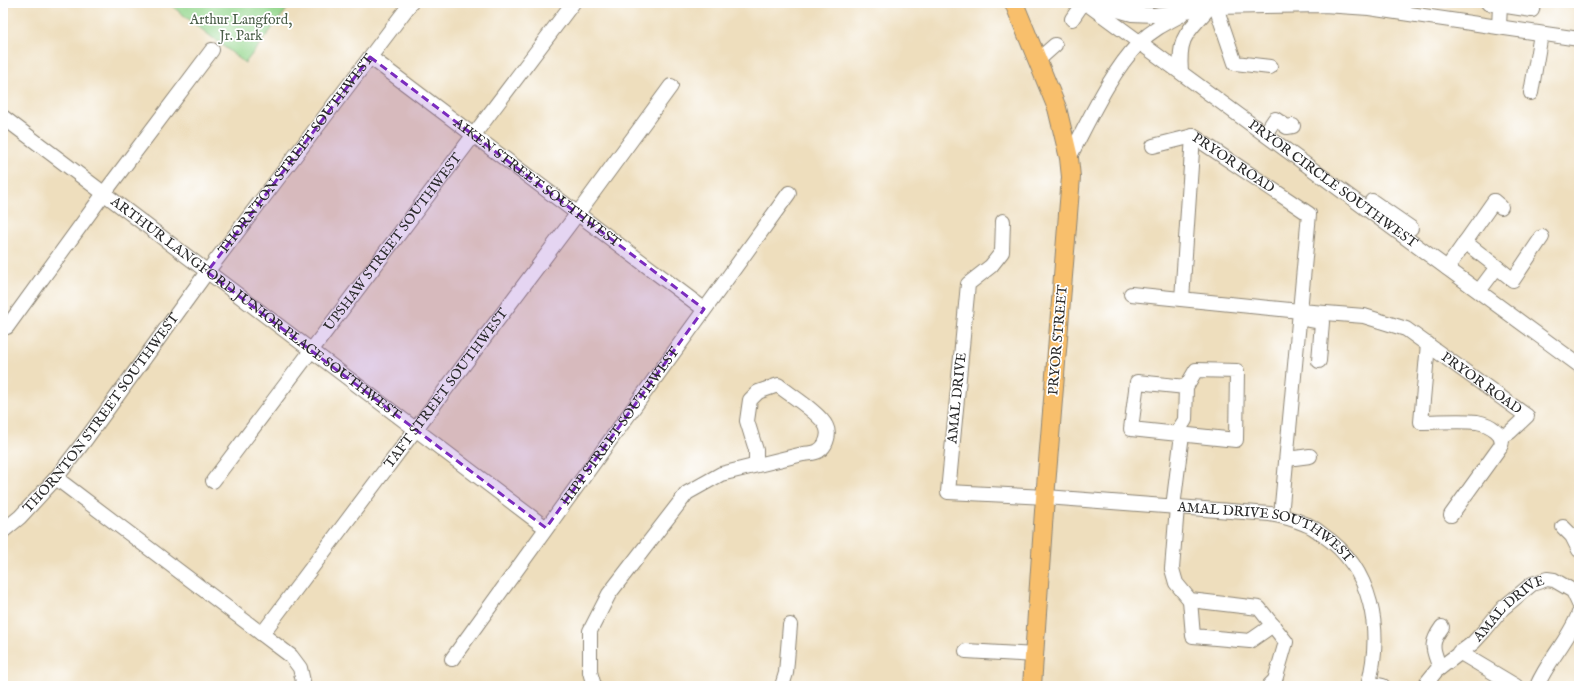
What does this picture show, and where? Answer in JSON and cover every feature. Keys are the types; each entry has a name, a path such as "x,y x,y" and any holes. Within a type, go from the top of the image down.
{"main road":[{"name":"PRYOR STREET","path":"1014,3 1057,108 1069,158 1071,177 1032,686"}],"street":[{"name":"THORNTON STREET SOUTHWEST","path":"3,531 20,517 56,478 207,272 411,3"},
{"name":"UPSHAW STREET SOUTHWEST","path":"213,480 573,3"},
{"path":"1072,19 1083,3"},
{"name":"PRYOR CIRCLE SOUTHWEST","path":"1086,3 1343,192 1410,230 1447,268 1579,365"},
{"path":"1090,3 1132,14 1154,15 1212,8 1324,5 1369,8 1579,39"},
{"path":"1499,27 1494,4 1532,10 1533,3"},
{"path":"1212,8 1235,63 1270,66"},
{"path":"1181,72 1180,47 1184,36 1212,8"},
{"path":"1069,158 1115,75 1140,42 1160,26 1189,11"},
{"path":"1531,93 1541,34"},
{"path":"1038,60 1055,45"},
{"path":"7,326 212,50"},
{"name":"AIKEN STREET SOUTHWEST","path":"370,57 704,309"},
{"name":"TAFT STREET SOUTHWEST","path":"262,634 578,213 671,86"},
{"name":"ARTHUR LANGFORD JUNIOR PLACE SOUTHWEST","path":"3,117 546,528"},
{"path":"1265,134 1275,120 1287,127 1293,126"},
{"path":"1153,146 1193,136"},
{"name":"PRYOR ROAD","path":"1182,299 1193,136"},
{"name":"PRYOR ROAD","path":"1193,136 1309,214 1282,516"},
{"name":"HIPP STREET SOUTHWEST","path":"452,660 789,193"},
{"path":"1447,268 1494,201 1501,207"},
{"name":"AMAL DRIVE","path":"1003,221 1002,252 992,266 968,284 948,492 1046,497"},
{"path":"1465,242 1513,280 1542,237"},
{"path":"1479,292 1497,267"},
{"name":"PRYOR ROAD","path":"1131,294 1182,299 1300,315 1364,316 1406,328 1428,344 1527,416 1510,432 1501,437 1497,432 1478,422 1421,422 1428,344"},
{"path":"1300,315 1322,322 1319,361"},
{"path":"1186,387 1137,382 1131,429 1179,434 1236,440 1237,371 1196,370 1186,387 1185,420 1179,434 1172,569 1176,583 1190,600 1193,636 1250,641 1273,625"},
{"path":"594,686 590,672 590,630 609,594 687,493 721,474 804,454 816,453 823,447 828,437 827,426 819,417 778,386 758,392 750,400 748,421 756,450 756,465"},
{"path":"1451,514 1502,444 1501,437"},
{"path":"1287,459 1310,456"},
{"path":"56,478 291,656 300,668 304,686"},
{"name":"AMAL DRIVE SOUTHWEST","path":"1046,497 1270,514 1282,516 1307,524 1337,545 1351,560 1360,575 1372,610 1374,649 1368,684"},
{"path":"1563,528 1572,536 1579,550"},
{"name":"AMAL DRIVE","path":"1424,686 1440,668 1459,652 1473,643 1503,608 1532,584 1547,579 1575,587 1579,604"},
{"path":"1190,600 1259,608 1286,642 1275,680 1270,686"},
{"path":"1538,686 1544,670 1575,624 1579,614"},
{"path":"782,686 786,673 790,625"},
{"path":"1440,668 1433,645 1434,638 1442,627"},
{"path":"966,651 1035,655"},
{"name":"AMAL DRIVE","path":"1459,652 1516,686"},
{"path":"1368,684 1383,686"}],"highlighted area":[{"path":"370,57 704,309 546,528 207,272"}],"green space":[{"name":"Arthur Langford, Jr. Park","path":"168,3 292,3 245,63"}]}
